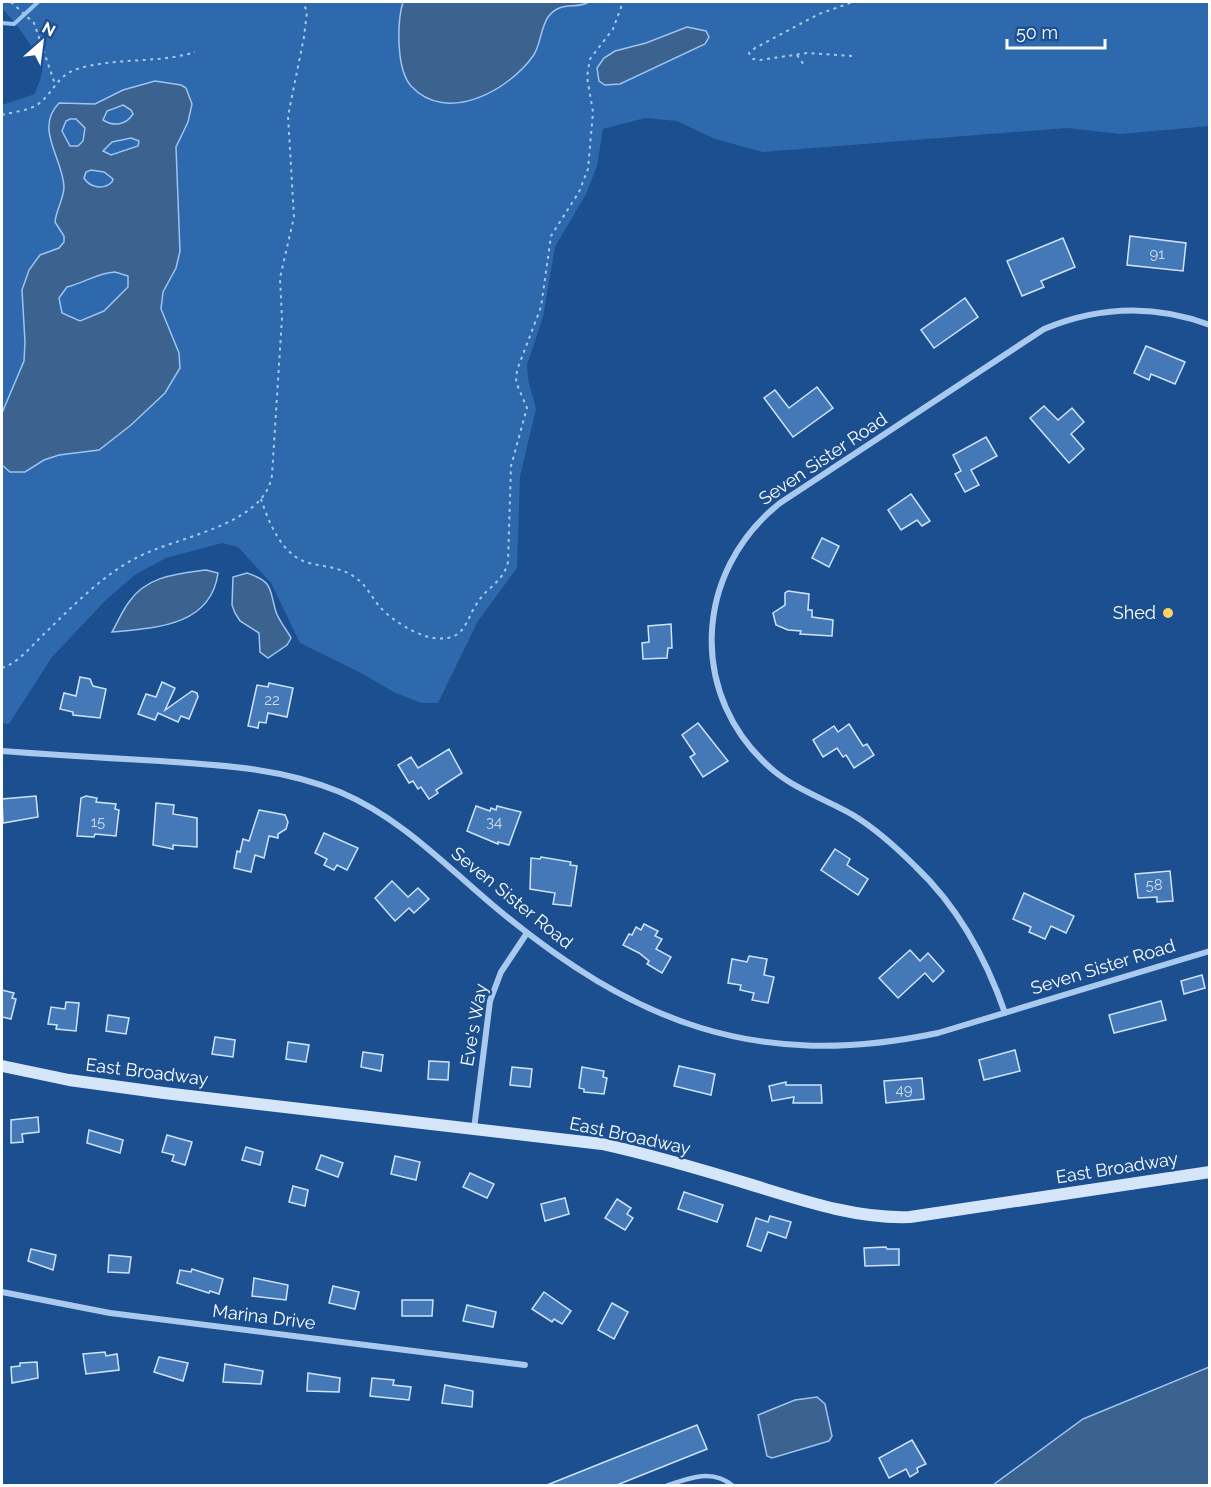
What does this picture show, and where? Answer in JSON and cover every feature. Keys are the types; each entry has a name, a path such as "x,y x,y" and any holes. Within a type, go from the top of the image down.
{"street":[{"name":"Seven Sister Road","path":"1005,1013 995,985 970,935 943,897 919,869 884,838 854,816 775,772 754,752 736,728 718,688 712,659 711,630 719,587 737,548 765,514 1028,338 1060,322 1110,311 1161,312 1209,325"},
{"name":"Seven Sister Road","path":"2,751 248,767 313,782 341,793 394,822 527,933 582,974 647,1009 718,1033 754,1040 791,1045 865,1045 938,1033 1209,951"},
{"name":"Eve's Way","path":"474,1131 490,1001 501,972 527,933"},
{"name":"East Broadway","path":"2,1066 69,1080 164,1093 474,1131 602,1144 664,1159 838,1209 885,1218 921,1215 1209,1172"},
{"name":"Marina Drive","path":"2,1292 110,1312 525,1365"}],"lane":[{"path":"666,1485 707,1475 718,1476 733,1485"}],"path":[{"path":"11,2 34,23 54,84"},
{"path":"261,499 274,529 294,555 310,563 333,567 351,574 394,618 434,638 450,637 462,629 479,599 503,576 508,562 513,454 527,408 516,382 517,370 541,307 551,236 579,192 588,169 593,112 587,77 590,58 614,29 623,2"},
{"path":"852,56 797,55 760,60 753,59 749,53 798,25 853,2"},
{"path":"2,668 17,661 71,609 124,565 160,546 214,529 267,493 272,475 280,359 280,278 294,217 288,116 304,37 304,3"},
{"path":"2,115 35,106 54,84 68,73 93,65 144,58 177,57 195,52"},
{"path":"797,55 804,65"}],"shaded area":[{"path":"2,2 1209,2 1209,126 1121,134 1067,128 763,152 715,139 677,121 645,118 603,129 597,166 586,194 555,247 543,317 527,365 528,379 536,409 520,476 517,568 478,621 438,703 421,703 394,692 300,643 271,583 238,547 222,543 166,558 136,574 106,600 52,657 9,724 2,723 2,105 35,94 41,76 38,59 33,49 21,30 2,8"},
{"path":"403,2 589,2 563,7 553,12 545,22 536,52 509,81 476,98 459,103 442,103 426,97 411,86 406,78 399,45"},
{"path":"687,27 706,31 709,37 705,44 620,84 605,85 599,81 597,68 604,58 615,51 646,43"},
{"path":"155,81 181,85 186,88 192,104 188,122 176,147 180,251 176,268 163,292 161,309 179,353 180,368 165,393 131,425 99,450 59,455 44,460 25,472 10,472 2,465 2,413 24,361 22,290 29,270 40,255 59,248 64,242 64,236 55,222 64,187 49,133 49,123 59,103 95,104 123,90","holes":["123,105 133,114 127,121 115,124 103,120 107,111","76,119 85,128 83,141 78,146 70,146 62,131 66,121","131,138 139,141 138,146 111,155 103,151 112,142","91,170 104,172 113,179 109,185 101,187 93,186 84,178 86,172","115,272 128,276 128,287 104,311 80,321 62,313 59,298 67,287 102,274"]},
{"path":"206,570 218,573 213,591 205,604 193,614 163,626 112,632 127,605 144,587 163,578"},
{"path":"247,573 256,576 269,587 277,615 291,638 287,645 268,658 260,652 259,633 240,621 232,605 233,577"},
{"path":"1209,1367 1209,1485 993,1485 1083,1419"},
{"path":"817,1397 825,1404 832,1436 829,1441 772,1458 767,1456 758,1415 795,1400"}],"building":[{"path":"1130,236 1186,243 1183,271 1127,265"},
{"path":"1063,238 1075,267 1041,281 1044,287 1022,296 1007,261"},
{"path":"965,298 978,317 934,348 921,330"},
{"path":"1146,346 1185,362 1175,384 1151,374 1149,380 1134,373"},
{"path":"817,387 833,408 793,437 764,398 775,390 789,408"},
{"path":"1044,406 1058,420 1072,408 1084,422 1071,434 1084,449 1069,463 1030,418"},
{"path":"986,437 997,456 971,470 979,485 965,492 955,474 961,471 953,455"},
{"path":"911,494 930,521 922,526 917,520 901,530 888,510"},
{"path":"822,538 839,546 829,567 812,558"},
{"path":"788,591 809,594 808,610 812,610 812,617 833,620 832,636 800,634 801,631 788,630 776,625 773,613 785,605 785,593"},
{"path":"671,624 672,648 668,648 667,658 643,659 642,643 649,642 648,626"},
{"path":"80,677 90,679 93,686 106,689 100,718 73,715 73,712 60,709 64,693 76,696"},
{"path":"162,682 175,688 165,710 192,691 197,693 198,697 189,719 181,716 178,722 158,713 155,720 138,714 146,694 156,697"},
{"path":"269,683 293,688 287,717 268,713 266,723 259,722 258,728 248,726 257,685 268,687"},
{"path":"698,723 728,761 703,777 690,757 695,754 682,735"},
{"path":"849,724 863,746 867,744 874,755 854,768 846,755 843,757 837,748 823,757 813,740 834,726 838,732"},
{"path":"449,749 462,773 436,790 438,793 429,799 421,787 418,789 413,781 409,783 398,765 411,757 418,768"},
{"path":"36,796 38,817 3,823 2,799"},
{"path":"86,796 97,798 96,802 116,804 115,809 119,810 116,836 95,834 94,837 77,836 81,798"},
{"path":"156,803 174,805 173,814 197,818 197,847 173,845 173,849 153,845"},
{"path":"476,806 490,811 491,808 496,810 497,806 521,812 509,845 498,842 498,844 467,831"},
{"path":"259,810 285,815 288,822 286,829 278,834 278,838 269,836 264,858 255,855 251,872 234,868 237,851 240,852 243,839 249,841"},
{"path":"324,833 358,848 347,870 337,865 334,870 324,865 327,859 315,853"},
{"path":"835,849 850,859 847,865 868,879 858,895 821,870"},
{"path":"541,857 571,862 570,865 577,866 571,906 553,904 555,893 530,889 531,858 540,859"},
{"path":"1170,871 1173,901 1157,902 1157,897 1138,898 1135,874"},
{"path":"392,881 408,897 418,888 429,899 414,913 409,908 395,921 375,898"},
{"path":"1024,893 1074,916 1066,933 1051,926 1045,939 1029,932 1031,927 1013,919"},
{"path":"644,924 658,931 655,936 662,939 656,949 671,957 662,973 647,964 649,961 639,953 623,945 636,927 641,930"},
{"path":"910,950 920,961 928,953 944,971 933,982 925,973 898,998 879,978"},
{"path":"749,956 767,959 764,975 774,977 768,1003 752,1000 754,993 740,990 741,985 728,983 732,959 747,962"},
{"path":"1202,975 1205,988 1184,994 1181,981"},
{"path":"2,990 14,993 12,998 16,999 11,1019 2,1017"},
{"path":"1161,1001 1166,1020 1114,1033 1109,1015"},
{"path":"66,1002 79,1003 76,1031 56,1029 57,1025 48,1024 51,1007 65,1009"},
{"path":"108,1015 129,1018 126,1034 106,1031"},
{"path":"215,1037 235,1040 233,1057 212,1054"},
{"path":"288,1042 309,1045 306,1062 286,1059"},
{"path":"1015,1050 1020,1071 984,1080 979,1060"},
{"path":"363,1052 383,1055 381,1071 361,1067"},
{"path":"429,1061 449,1062 448,1080 428,1079"},
{"path":"679,1066 715,1074 711,1095 674,1086"},
{"path":"512,1067 532,1069 530,1087 510,1085"},
{"path":"582,1067 604,1071 603,1077 607,1078 604,1094 584,1092 584,1089 579,1088"},
{"path":"922,1078 924,1099 886,1103 884,1081"},
{"path":"786,1082 786,1085 821,1085 822,1103 793,1103 794,1097 772,1101 769,1086"},
{"path":"38,1117 39,1132 22,1134 23,1142 11,1143 11,1120"},
{"path":"89,1130 123,1140 120,1153 87,1143"},
{"path":"167,1135 192,1142 185,1165 172,1161 174,1155 162,1152"},
{"path":"246,1147 263,1152 260,1165 242,1160"},
{"path":"321,1155 343,1163 338,1177 316,1169"},
{"path":"395,1156 420,1162 416,1180 391,1174"},
{"path":"470,1173 494,1184 487,1198 463,1187"},
{"path":"293,1186 308,1190 305,1206 289,1202"},
{"path":"684,1192 723,1205 717,1222 678,1209"},
{"path":"565,1198 569,1214 545,1221 541,1204"},
{"path":"617,1199 631,1208 627,1214 633,1218 625,1230 605,1218"},
{"path":"770,1216 791,1222 786,1238 768,1232 761,1251 747,1246 756,1218 768,1222"},
{"path":"886,1247 887,1249 899,1249 899,1265 865,1266 864,1248"},
{"path":"31,1249 56,1255 53,1270 28,1261"},
{"path":"109,1255 131,1257 129,1273 108,1272"},
{"path":"192,1269 223,1279 219,1294 177,1283 180,1270 191,1272"},
{"path":"254,1278 288,1285 286,1300 252,1296"},
{"path":"333,1286 359,1292 355,1309 329,1303"},
{"path":"544,1292 571,1311 562,1324 554,1319 552,1322 532,1309"},
{"path":"402,1300 433,1300 432,1316 402,1316"},
{"path":"612,1303 628,1312 614,1339 598,1330"},
{"path":"467,1305 496,1312 493,1327 463,1321"},
{"path":"105,1352 106,1356 117,1354 119,1370 86,1374 83,1354"},
{"path":"159,1357 188,1363 183,1381 154,1372"},
{"path":"37,1362 38,1378 12,1383 11,1367 20,1366 20,1363"},
{"path":"225,1364 263,1371 261,1384 223,1382"},
{"path":"308,1373 340,1378 339,1392 307,1391"},
{"path":"372,1378 394,1380 393,1385 411,1387 409,1400 370,1396"},
{"path":"445,1385 473,1391 472,1407 442,1403"},
{"path":"697,1425 707,1449 617,1485 547,1485"},
{"path":"912,1440 926,1464 917,1468 918,1472 910,1477 906,1469 889,1478 879,1458"}],"waterway":[{"path":"2,23 14,24 38,2"}],"place":[{"name":"Shed","path":"1168,613"}]}
